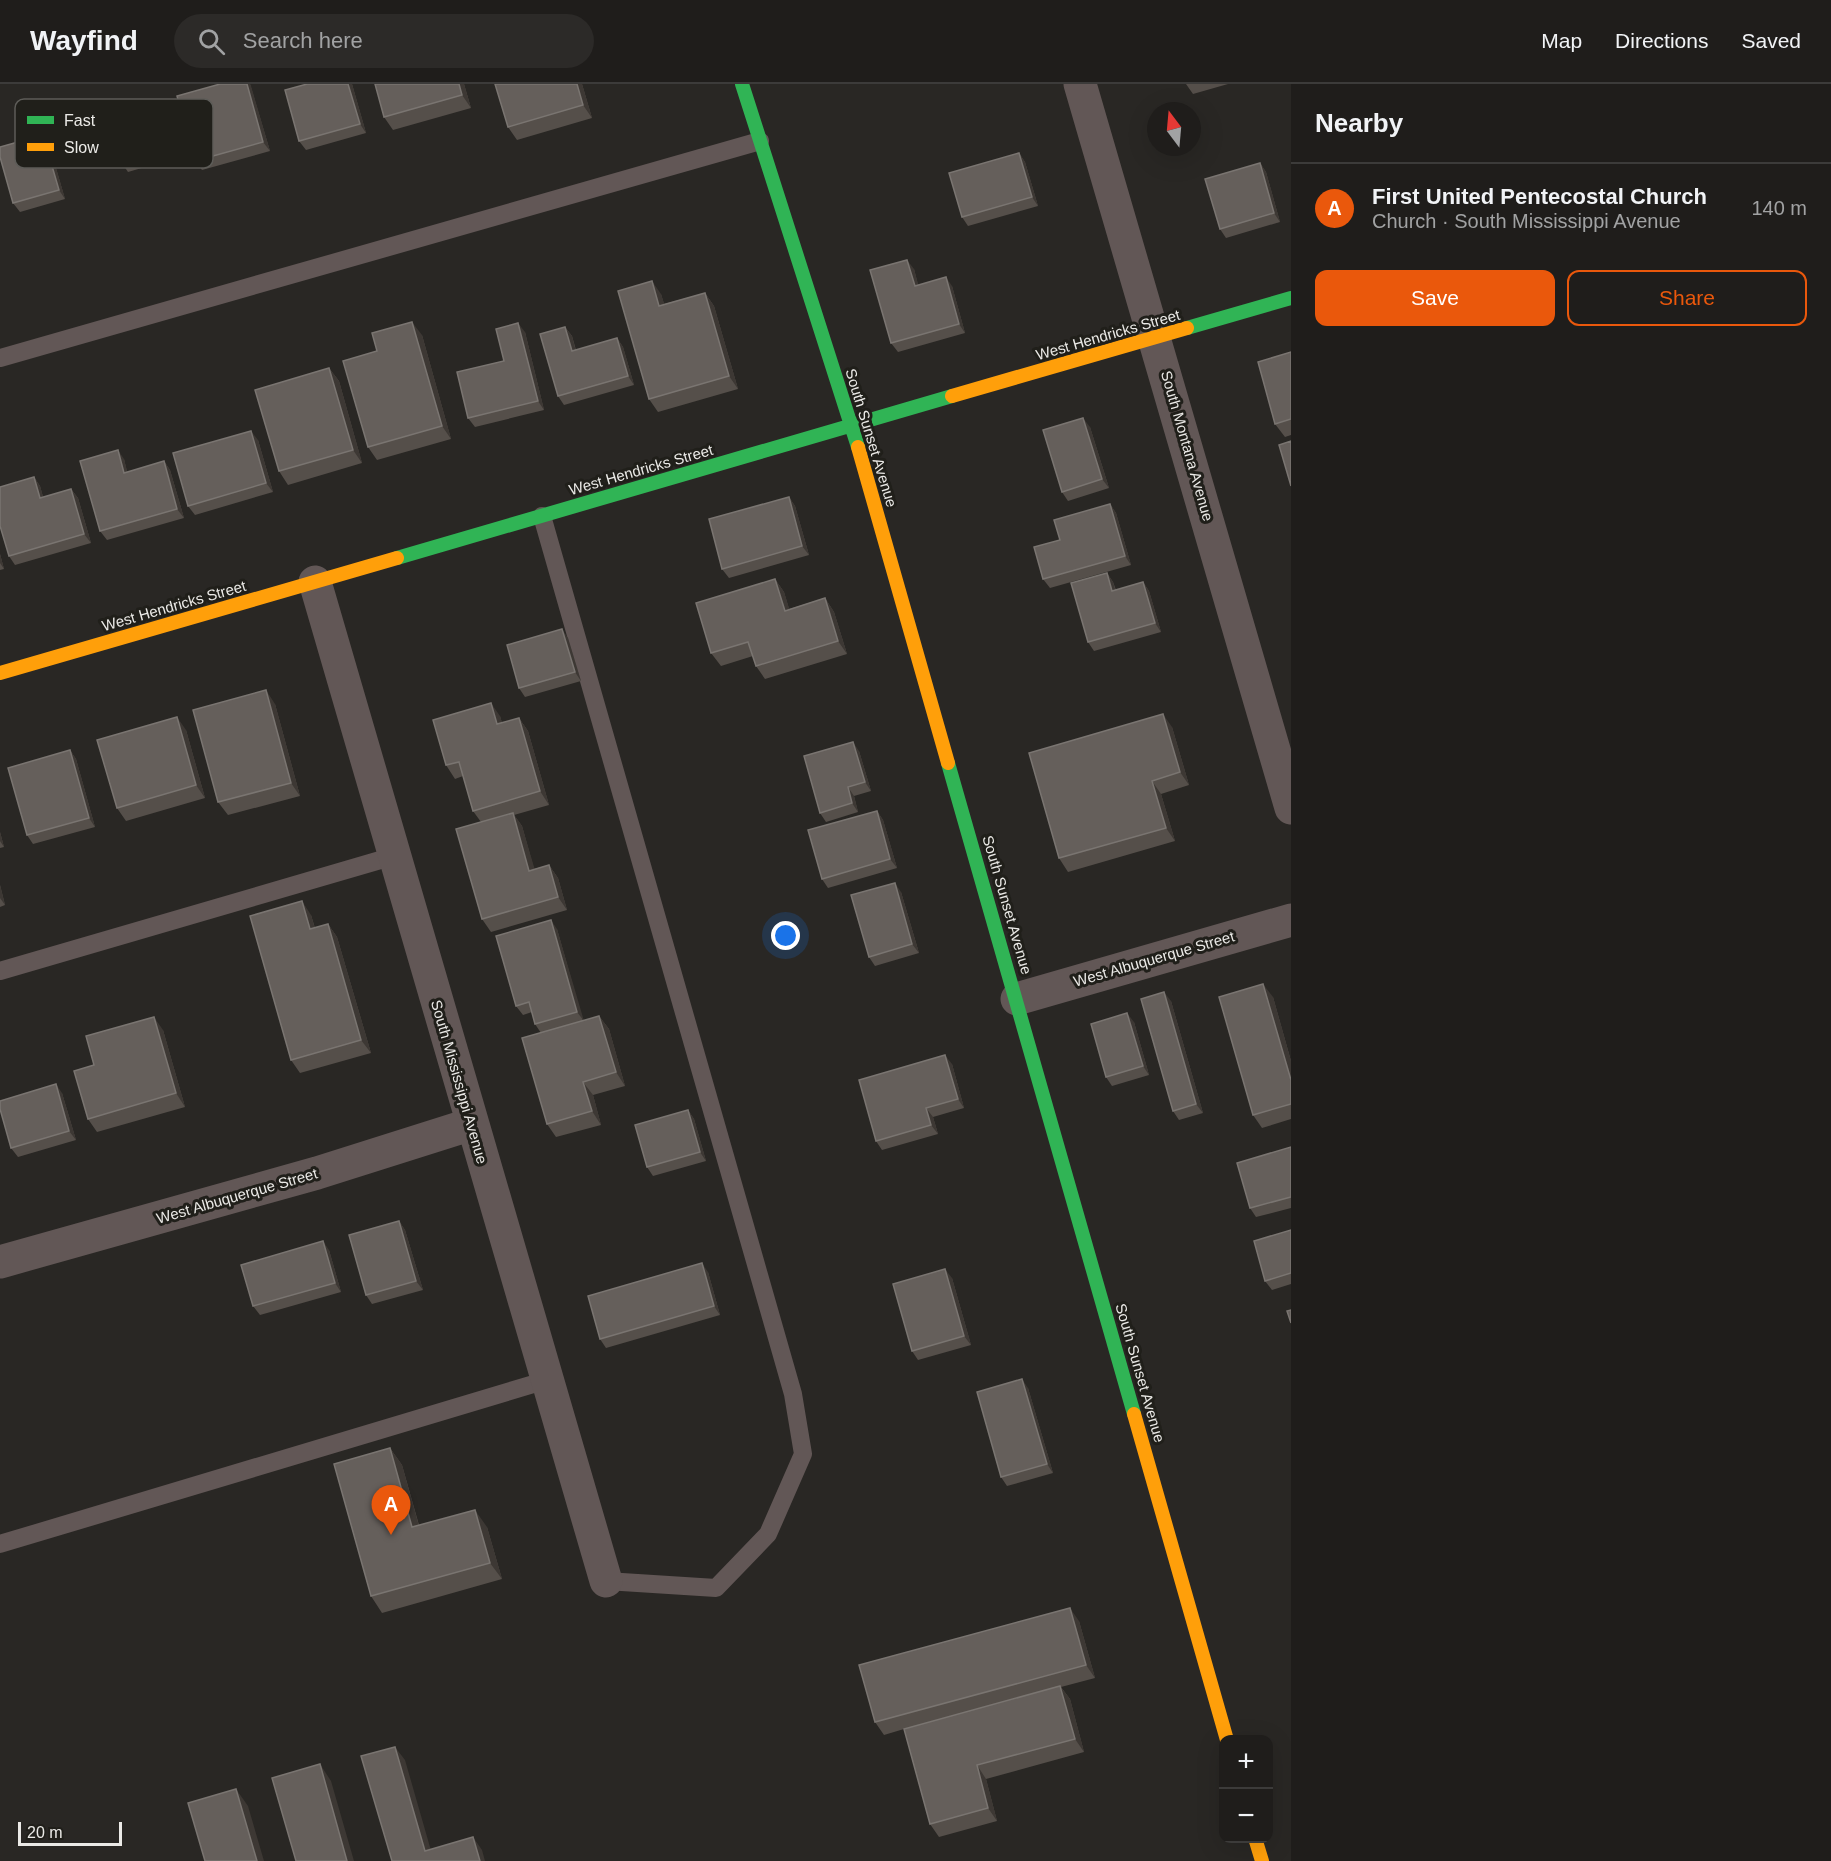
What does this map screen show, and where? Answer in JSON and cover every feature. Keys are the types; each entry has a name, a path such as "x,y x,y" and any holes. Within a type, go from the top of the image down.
{"main road":[{"name":"South Sunset Avenue","path":"742,84 852,426 1226,1735"},
{"name":"West Hendricks Street","path":"0,674 1291,298"}],"street":[{"name":"South Montana Avenue","path":"1080,84 1291,808"},
{"name":"South Mississippi Avenue","path":"315,582 606,1581"},
{"name":"West Albuquerque Street","path":"1017,999 1291,920"},
{"name":"West Albuquerque Street","path":"0,1262 317,1173 472,1124"}],"lane":[{"path":"0,358 760,141"},
{"path":"542,516 793,1394 803,1454 768,1534 716,1588 606,1581"},
{"path":"0,971 394,856"},
{"path":"0,1544 547,1380"}],"building":[{"path":"220,84 247,84 263,142 213,156 213,99 178,99 177,96"},
{"path":"307,84 348,84 360,124 299,141 285,90"},
{"path":"375,84 459,84 462,95 384,117"},
{"path":"495,84 577,84 583,105 508,127"},
{"path":"15,143 15,168 53,168 59,190 13,203 0,157 0,147"},
{"path":"1019,153 1032,197 962,217 949,173"},
{"path":"1260,163 1274,213 1220,229 1205,179"},
{"path":"907,260 915,286 946,277 959,324 891,343 870,270"},
{"path":"652,281 659,306 705,293 729,376 649,399 618,291"},
{"path":"412,322 442,426 368,447 343,361 377,351 372,333"},
{"path":"518,323 538,401 468,418 457,372 504,361 496,329"},
{"path":"565,327 572,351 617,338 628,376 558,396 540,334"},
{"path":"1291,352 1291,419 1275,424 1258,362"},
{"path":"329,368 353,450 279,471 255,390"},
{"path":"1083,418 1102,479 1062,492 1043,430"},
{"path":"251,431 266,483 188,506 173,453"},
{"path":"1291,441 1291,486 1279,445"},
{"path":"118,450 124,473 164,461 177,509 100,531 80,461"},
{"path":"34,477 40,498 71,489 84,534 9,556 0,526 0,487"},
{"path":"789,497 802,546 722,569 709,519"},
{"path":"1110,504 1125,556 1043,579 1034,547 1060,540 1054,520"},
{"path":"1107,573 1112,591 1143,582 1155,623 1088,642 1071,583"},
{"path":"775,579 785,611 825,598 838,641 756,666 748,642 711,653 696,603"},
{"path":"562,629 575,672 519,688 507,645"},
{"path":"266,690 291,783 218,802 193,710"},
{"path":"491,703 497,724 519,718 540,791 473,811 459,762 446,765 433,720"},
{"path":"1163,714 1180,772 1152,781 1166,828 1059,858 1029,753"},
{"path":"177,717 196,785 117,808 97,740"},
{"path":"853,742 865,782 848,787 852,803 820,813 804,756"},
{"path":"70,750 89,818 27,835 8,768"},
{"path":"877,811 890,859 822,879 808,830"},
{"path":"513,813 529,871 549,865 558,897 482,919 456,829"},
{"path":"895,883 912,944 869,957 851,895"},
{"path":"302,901 310,929 328,924 361,1040 291,1060 250,916"},
{"path":"551,920 577,1012 535,1024 529,1002 516,1006 496,936"},
{"path":"1263,984 1291,1080 1291,1104 1253,1115 1219,997"},
{"path":"1164,992 1196,1104 1173,1111 1141,999"},
{"path":"1127,1013 1143,1066 1106,1077 1091,1024"},
{"path":"599,1016 616,1072 583,1082 592,1111 547,1124 522,1038"},
{"path":"154,1017 176,1093 88,1119 74,1071 94,1065 86,1036"},
{"path":"945,1055 958,1099 926,1108 931,1125 876,1141 859,1080"},
{"path":"56,1084 69,1131 11,1148 0,1109 0,1101"},
{"path":"688,1110 700,1152 647,1167 635,1125"},
{"path":"1291,1147 1291,1197 1250,1208 1237,1163"},
{"path":"399,1221 416,1281 366,1295 349,1235"},
{"path":"1291,1230 1291,1273 1265,1281 1254,1241"},
{"path":"323,1241 335,1283 253,1306 241,1265"},
{"path":"702,1263 714,1306 600,1339 588,1296"},
{"path":"945,1269 964,1336 912,1351 893,1284"},
{"path":"1291,1310 1291,1323 1287,1311"},
{"path":"1022,1379 1047,1464 1001,1477 977,1392"},
{"path":"390,1448 412,1527 475,1510 490,1563 371,1596 334,1464"},
{"path":"1070,1608 1086,1665 875,1722 859,1665"},
{"path":"1060,1686 1075,1739 977,1765 988,1808 930,1824 904,1729"},
{"path":"395,1747 425,1851 473,1837 480,1861 392,1861 361,1756"},
{"path":"320,1764 347,1861 296,1861 272,1778"},
{"path":"236,1789 257,1861 205,1861 188,1803"}],"traffic: fast":[{"path":"742,84 858,447"},
{"path":"1187,328 1291,298"},
{"path":"397,558 952,396"},
{"path":"948,763 1134,1414"}],"traffic: slow":[{"path":"952,396 1187,328"},
{"path":"858,447 948,763"},
{"path":"0,673 397,558"},
{"path":"1134,1414 1226,1735"},
{"path":"1257,1843 1262,1861"}],"place":[{"name":"First United Pentecostal Church","path":"391,1535"}]}
